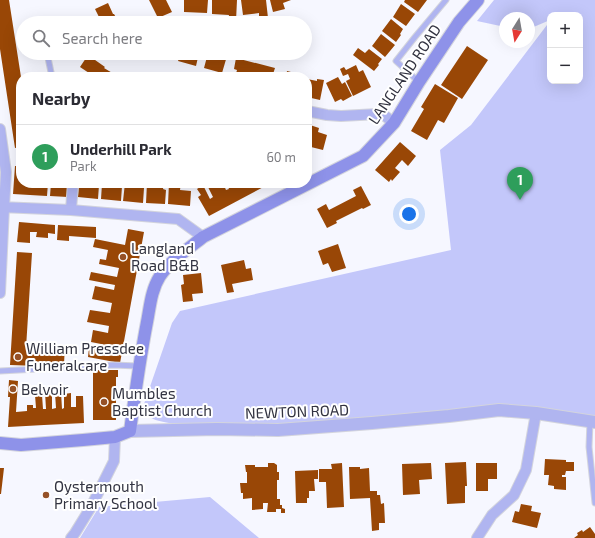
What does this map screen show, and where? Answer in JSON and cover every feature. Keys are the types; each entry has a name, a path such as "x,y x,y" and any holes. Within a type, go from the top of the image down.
{"main road":[{"name":"LANGLAND ROAD","path":"312,182 363,156 394,123 459,22 478,0"},
{"name":"LANGLAND ROAD","path":"130,431 138,366 151,296 159,277 180,254 203,237 300,188"},
{"name":"NEWTON ROAD","path":"0,443 21,445 115,437 130,431"}],"street":[{"path":"312,111 327,115 341,116 378,114 385,116 394,123"},
{"path":"0,129 6,172 2,207 0,293"},
{"path":"71,210 72,188"},
{"path":"2,207 71,210 178,219 203,237"},
{"name":"NEWTON ROAD","path":"130,431 217,429 278,430 449,416 499,410 536,413 592,422"},
{"path":"477,538 492,515 514,495 526,470 536,413"},
{"path":"71,538 91,507 114,461 115,437"}],"lane":[{"path":"419,82 396,61 446,0"},
{"path":"48,60 51,72"},
{"path":"0,370 113,365 138,366"},
{"path":"592,422 589,447 595,503"}],"shaded area":[{"path":"494,0 595,0 595,417 450,411 294,424 169,423 152,418 147,413 144,404 172,323 180,311 451,250 440,150 471,125 529,48 535,48 535,41 547,25 547,84 583,84 583,12 547,12 547,21 535,26 535,12 499,12 499,26 477,21"},
{"path":"210,497 259,538 80,538 99,507"}],"building":[{"path":"0,0 9,0 16,45 16,60 18,60 20,72 16,72 15,148 0,49"},
{"path":"149,0 166,0 172,12 163,16 157,16"},
{"path":"184,0 208,0 207,13 184,12"},
{"path":"212,0 237,0 236,16 212,14"},
{"path":"241,0 266,0 268,16 259,16 259,13 243,15"},
{"path":"270,0 291,0 283,3 285,9 273,12"},
{"path":"405,0 427,0 418,12 404,2"},
{"path":"108,3 115,16 98,16 95,9"},
{"path":"401,4 415,14 406,26 393,17"},
{"path":"391,19 403,29 396,42 382,31"},
{"path":"381,34 395,45 385,57 372,46"},
{"path":"467,46 488,60 462,99 441,85"},
{"path":"358,48 365,53 369,49 382,59 374,71 353,55"},
{"path":"85,60 95,60 111,72 88,72 80,67"},
{"path":"178,60 197,60 196,66"},
{"path":"206,60 226,60 222,72 204,68"},
{"path":"236,60 244,60 275,68 274,72 236,72 237,70 234,69"},
{"path":"356,65 359,72 363,70 371,87 353,96 346,81 350,79 348,74 343,76 340,69 344,67 346,70"},
{"path":"338,77 342,84 345,82 352,96 343,101 341,99 335,102 326,83"},
{"path":"312,80 324,80 320,100 312,98"},
{"path":"435,84 458,98 444,123 438,120 427,140 411,131 424,109 421,107"},
{"path":"312,126 319,128 318,132 327,135 323,150 312,147"},
{"path":"400,142 416,156 408,166 402,160 395,168 400,172 392,181 391,179 389,182 375,170"},
{"path":"15,166 16,188 48,188 47,196 13,194"},
{"path":"361,186 371,205 336,221 337,223 327,228 317,209 326,204 329,210 356,196 353,190"},
{"path":"51,188 69,188 68,197 50,196"},
{"path":"79,188 99,188 98,199 78,197"},
{"path":"102,188 122,188 121,201 101,199"},
{"path":"124,188 144,188 143,203 123,201"},
{"path":"147,188 163,188 166,190 165,204 146,203"},
{"path":"169,188 180,188 180,190 191,191 190,206 168,204"},
{"path":"204,188 210,199 213,197 208,188 225,188 226,190 228,188 262,188 209,216 198,197 201,195 197,189"},
{"path":"19,222 55,225 55,234 48,233 48,238 36,237 37,232 30,232 30,243 17,242"},
{"path":"58,225 96,227 96,238 69,236 69,241 57,240"},
{"path":"128,229 144,232 120,363 88,357 89,348 105,351 106,345 91,342 93,330 108,333 109,326 87,322 90,310 110,313 112,303 92,299 95,286 114,290 115,285 89,280 91,272 117,277 119,268 99,264 100,259 106,260 108,250 93,247 95,239 125,245"},
{"path":"338,244 346,268 332,272 328,263 323,265 318,251"},
{"path":"17,252 32,253 26,348 65,345 64,364 38,366 10,365"},
{"path":"244,260 246,269 251,268 253,280 232,284 234,292 227,293 221,265"},
{"path":"201,273 203,293 192,294 193,301 183,302 181,285 184,284 183,275"},
{"name":"Mumbles Baptist Church","path":"93,370 118,370 118,377 116,377 116,420 93,420"},
{"path":"9,380 18,381 16,412 27,411 27,405 33,405 33,408 36,408 35,395 42,395 43,409 46,409 45,392 52,392 52,409 56,408 55,393 61,392 62,409 64,408 64,394 71,393 71,407 76,407 76,396 83,396 84,423 8,427 10,397 8,397"},
{"path":"545,459 574,462 574,471 566,471 565,475 562,475 562,477 566,477 566,490 554,489 554,486 548,485 549,475 544,475"},
{"path":"466,462 467,486 465,486 465,503 447,504 445,463"},
{"path":"268,463 274,463 277,465 279,480 277,480 277,499 280,499 280,505 282,505 282,508 285,509 285,513 281,513 281,509 276,509 276,512 267,512 268,503 263,503 263,509 252,510 252,498 243,499 240,483 247,483 247,472 245,465 268,467"},
{"path":"342,463 344,507 327,508 326,482 319,482 319,469 332,469 331,464"},
{"path":"431,463 432,479 419,480 420,494 403,495 402,464"},
{"path":"476,463 497,463 497,479 488,479 488,491 476,491"},
{"path":"349,467 360,467 360,469 369,468 370,491 377,491 377,495 380,495 381,504 384,503 385,523 379,523 379,530 372,531 370,498 350,499"},
{"path":"0,468 4,468 1,494 0,494"},
{"path":"318,470 318,479 314,479 315,491 309,491 307,503 296,503 295,471"},
{"path":"521,504 532,506 531,511 541,513 537,528 512,522 515,511 519,512"},
{"path":"590,527 595,534 595,538 574,538 578,535 577,533 582,530 583,532"}],"place":[{"name":"Underhill Park","path":"520,200"},
{"name":"Langland Road B&B","path":"123,257"},
{"name":"William Pressdee Funeralcare","path":"18,357"},
{"name":"Belvoir","path":"13,389"},
{"name":"Mumbles Baptist Church","path":"104,402"},
{"name":"Oystermouth Primary School","path":"46,495"}]}
